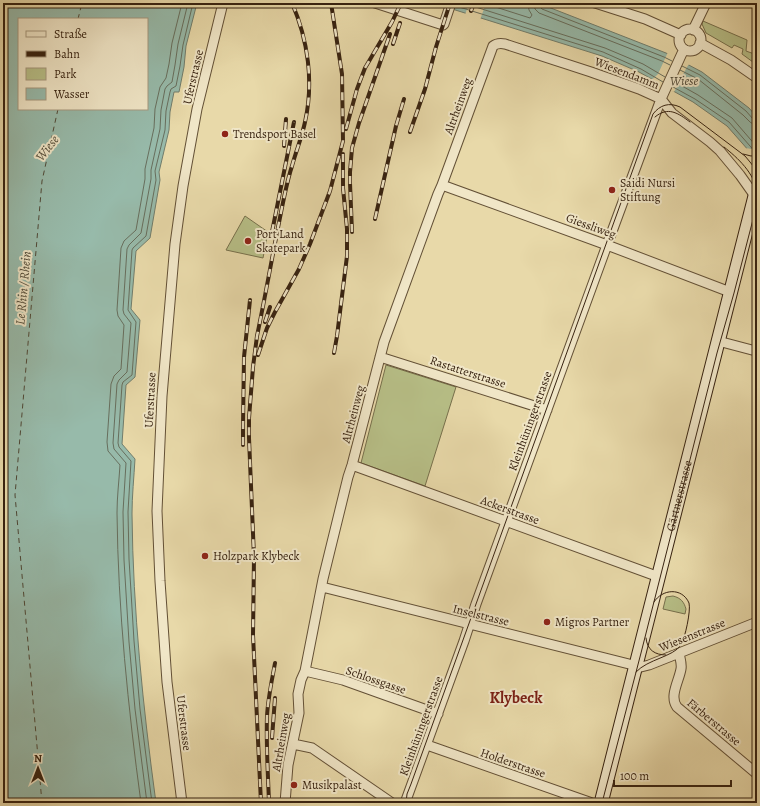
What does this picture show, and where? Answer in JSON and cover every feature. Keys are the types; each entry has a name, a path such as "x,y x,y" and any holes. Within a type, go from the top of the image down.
{"street":[{"name":"Uferstrasse","path":"182,803 167,682 160,581 157,511 162,396 175,244 183,186 197,109 222,3"},
{"path":"375,3 443,25 452,3"},
{"path":"595,3 645,19 680,35"},
{"path":"693,30 706,3"},
{"path":"687,30 693,30 698,34 700,40 698,48 692,51 683,51 679,41 680,35 687,30"},
{"path":"700,43 731,60 757,78"},
{"name":"Wiesendamm","path":"496,44 505,44 663,96 672,113 720,151 756,194"},
{"name":"Altrheinweg","path":"285,803 288,765 299,713 298,694 301,680 305,671 323,579 348,477 384,342 491,49 496,44"},
{"name":"Kleinhüningerstrasse","path":"405,803 607,245 663,96 683,51"},
{"name":"Giessliweg","path":"442,185 607,245 730,292"},
{"name":"Gärtnerstrasse","path":"601,803 756,194"},
{"path":"718,340 752,350 757,350"},
{"name":"Rastatterstrasse","path":"380,357 547,410"},
{"name":"Ackerstrasse","path":"352,465 659,577"},
{"name":"Inselstrasse","path":"322,588 636,666"},
{"name":"Wiesenstrasse","path":"636,666 645,667 757,622"},
{"name":"Färberstrasse","path":"679,653 681,669 674,695 675,704 757,774"},
{"name":"Schlossgasse","path":"305,671 343,680 438,714"},
{"path":"293,744 312,748 392,803"},
{"name":"Holderstrasse","path":"427,745 592,803"}],"green space":[{"path":"703,21 747,40 746,51 757,55 757,65 742,54 743,49 734,45 732,48 706,33 702,24"},
{"name":"Port Land Skatepark","path":"245,216 268,232 263,258 226,250"},
{"path":"386,365 456,387 425,486 361,463"},
{"path":"673,596 683,602 686,609 685,614 663,609 666,597"}],"water":[{"name":"Le Rhin / Rhein","path":"3,3 197,3 186,46 179,92 174,92 170,112 169,130 159,172 160,180 150,238 136,251 131,309 140,320 135,377 126,385 122,444 135,459 132,514 134,587 143,695 156,803 3,803"},
{"name":"Wiese","path":"433,3 538,3 666,53 702,72 749,108 757,117 757,160 727,126 693,102 639,72 602,56"}],"pier":[{"path":"469,3 486,3 480,20 465,15"},
{"path":"668,52 690,63 674,92 649,81 658,74"},
{"path":"757,147 757,162 746,148 751,149"}],"ferry route":[{"path":"78,18 82,3"},
{"path":"42,803 15,495 42,181 58,110"}],"tram line":[{"path":"406,803 407,794 653,114 665,105 676,105 680,107 745,156 757,171"},
{"path":"655,117 669,111 690,122"},
{"path":"724,147 745,166 753,178 757,191"},
{"path":"743,154 751,156 757,155"},
{"path":"602,803 717,353 757,204"},
{"path":"636,672 647,664 677,649 683,642 686,631 689,603 682,594 677,592 667,592 662,594 654,602"},
{"path":"646,638 648,646 652,651 658,654 666,655"}],"railway":[{"path":"261,803 253,635 254,557 249,418 257,336 285,193 304,128 308,107 309,77 306,46 298,17 292,3"},
{"path":"258,355 267,328 299,269 310,244 330,191 343,141 342,74 331,3"},
{"path":"346,129 357,89 365,68 392,22 401,3"},
{"path":"410,132 425,89 450,3"},
{"path":"471,11 474,3"},
{"path":"393,44 400,23"},
{"path":"352,232 350,183 352,148 359,123 390,34"},
{"path":"375,219 396,126 404,99"},
{"path":"284,146 286,119"},
{"path":"272,232 294,122"},
{"path":"334,353 347,256 347,229 343,188 343,154"},
{"path":"243,445 244,357 250,300"},
{"path":"265,322 270,307"},
{"path":"269,803 267,716 275,663"},
{"path":"272,738 275,698"}],"place":[{"name":"Trendsport Basel","path":"225,134"},
{"name":"Saidi Nursi Stiftung","path":"612,190"},
{"name":"Port Land Skatepark","path":"248,241"},
{"name":"Holzpark Klybeck","path":"205,556"},
{"name":"Migros Partner","path":"547,622"},
{"name":"Musikpalast","path":"294,785"}],"district":[{"name":"Klybeck","path":"516,698"}]}
